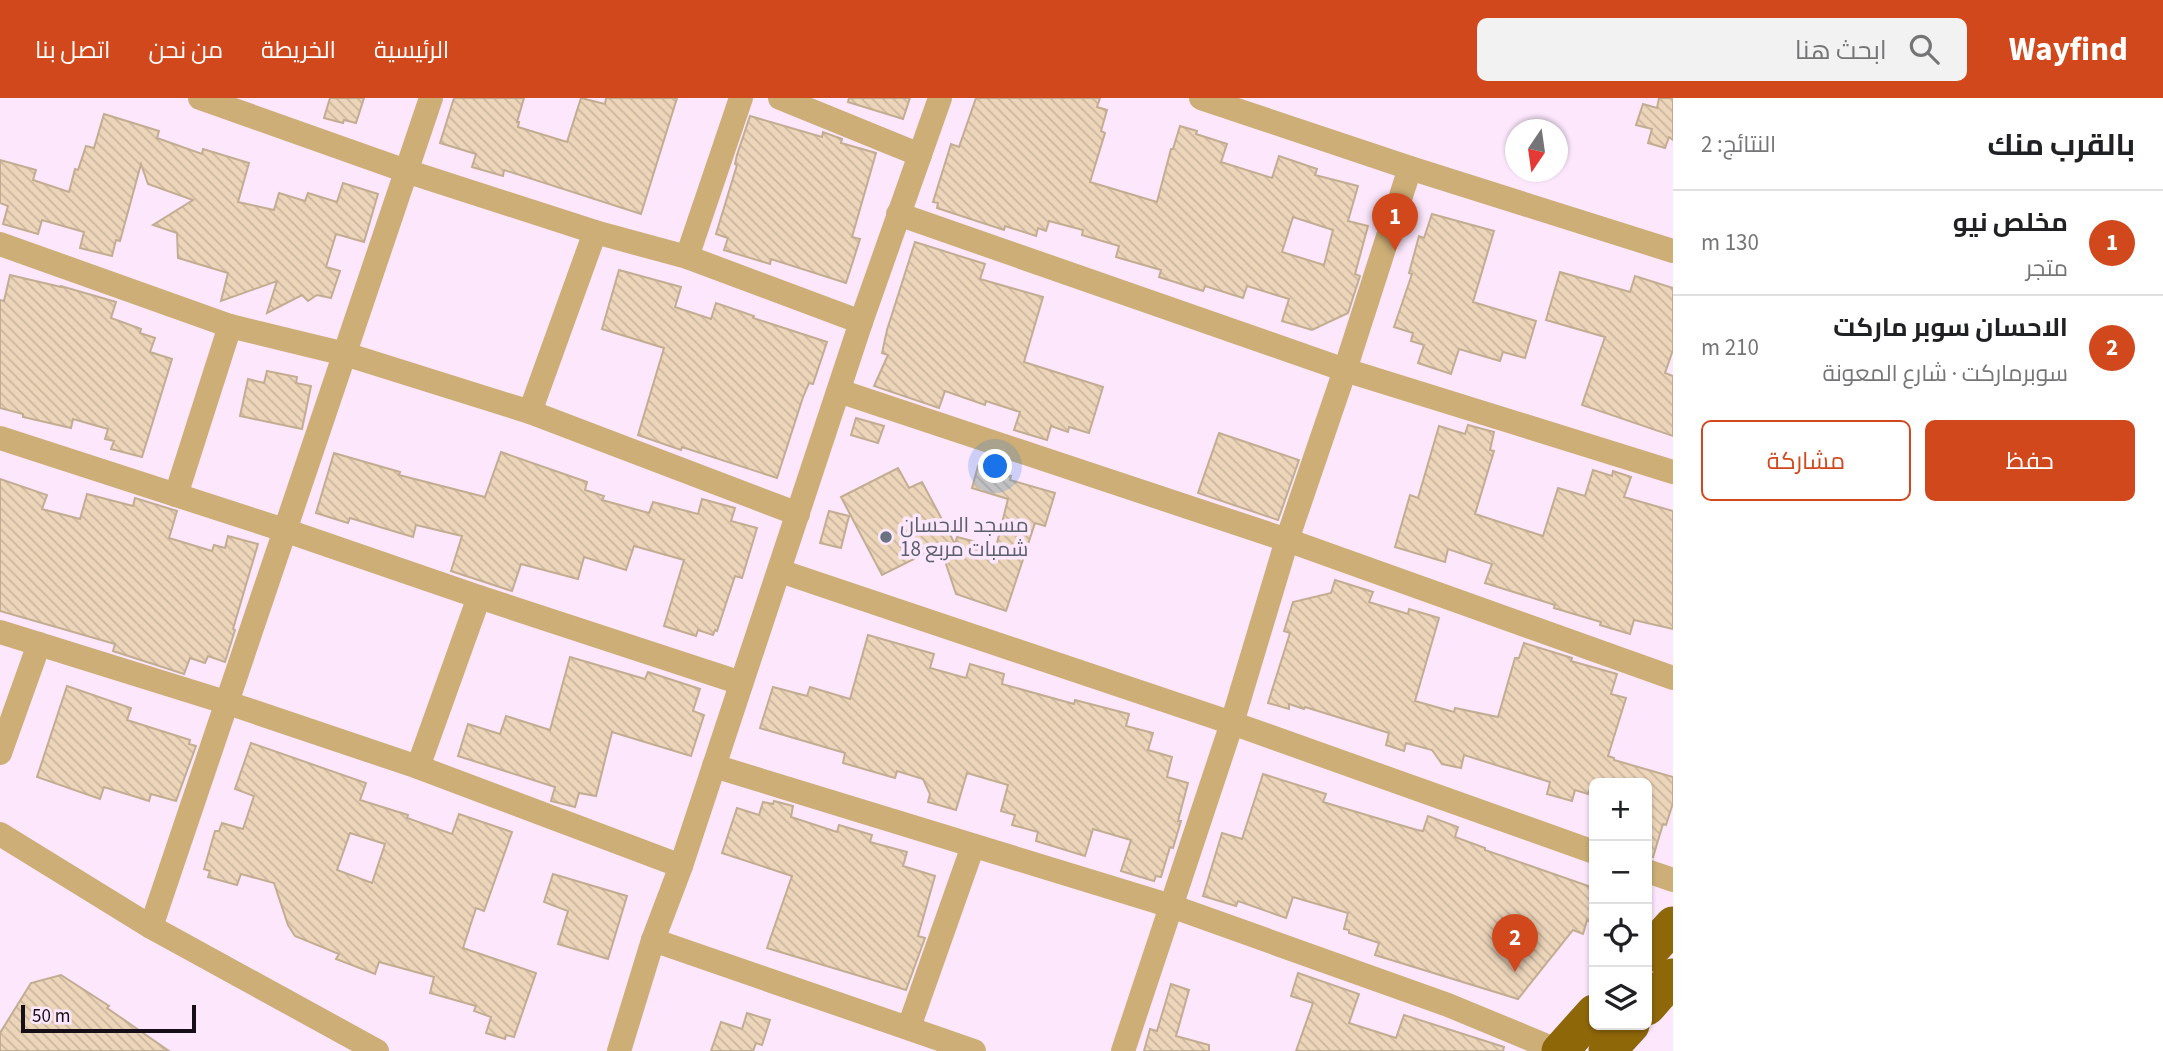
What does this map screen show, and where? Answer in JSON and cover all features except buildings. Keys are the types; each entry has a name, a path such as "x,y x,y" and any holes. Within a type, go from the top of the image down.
{"highway":[{"path":"1652,948 1673,925"},
{"path":"1652,1001 1673,977"},
{"path":"1560,1051 1589,1019"},
{"path":"1607,1051 1626,1030"}],"street":[{"path":"200,98 406,171 595,232 687,257 862,322"},
{"path":"150,927 431,98"},
{"path":"687,257 741,98"},
{"path":"780,98 920,155"},
{"path":"619,1051 653,940 681,866 898,214 940,98"},
{"path":"1201,98 1410,168 1673,251"},
{"path":"1123,1051 1232,723 1287,540 1410,168"},
{"path":"898,214 1345,370 1673,471"},
{"path":"530,412 595,232"},
{"path":"0,244 230,326 345,354 530,412 798,513"},
{"path":"176,495 230,326"},
{"path":"839,391 1287,540 1673,678"},
{"path":"0,438 741,683"},
{"path":"780,570 1232,723 1589,850"},
{"path":"418,767 479,597"},
{"path":"0,632 225,702 418,767 681,866"},
{"path":"0,753 39,644"},
{"path":"714,766 1171,906 1448,1005 1560,1051"},
{"path":"0,834 150,927 377,1051"},
{"path":"909,1027 973,846"},
{"path":"1652,873 1673,880"},
{"path":"653,940 974,1051"}],"place":[{"name":"مخلص نيو","path":"1395,251"},
{"name":"مسجد الاحسان شمبات مربع 18","path":"886,537"},
{"name":"الاحسان سوبر ماركت","path":"1515,972"}]}
